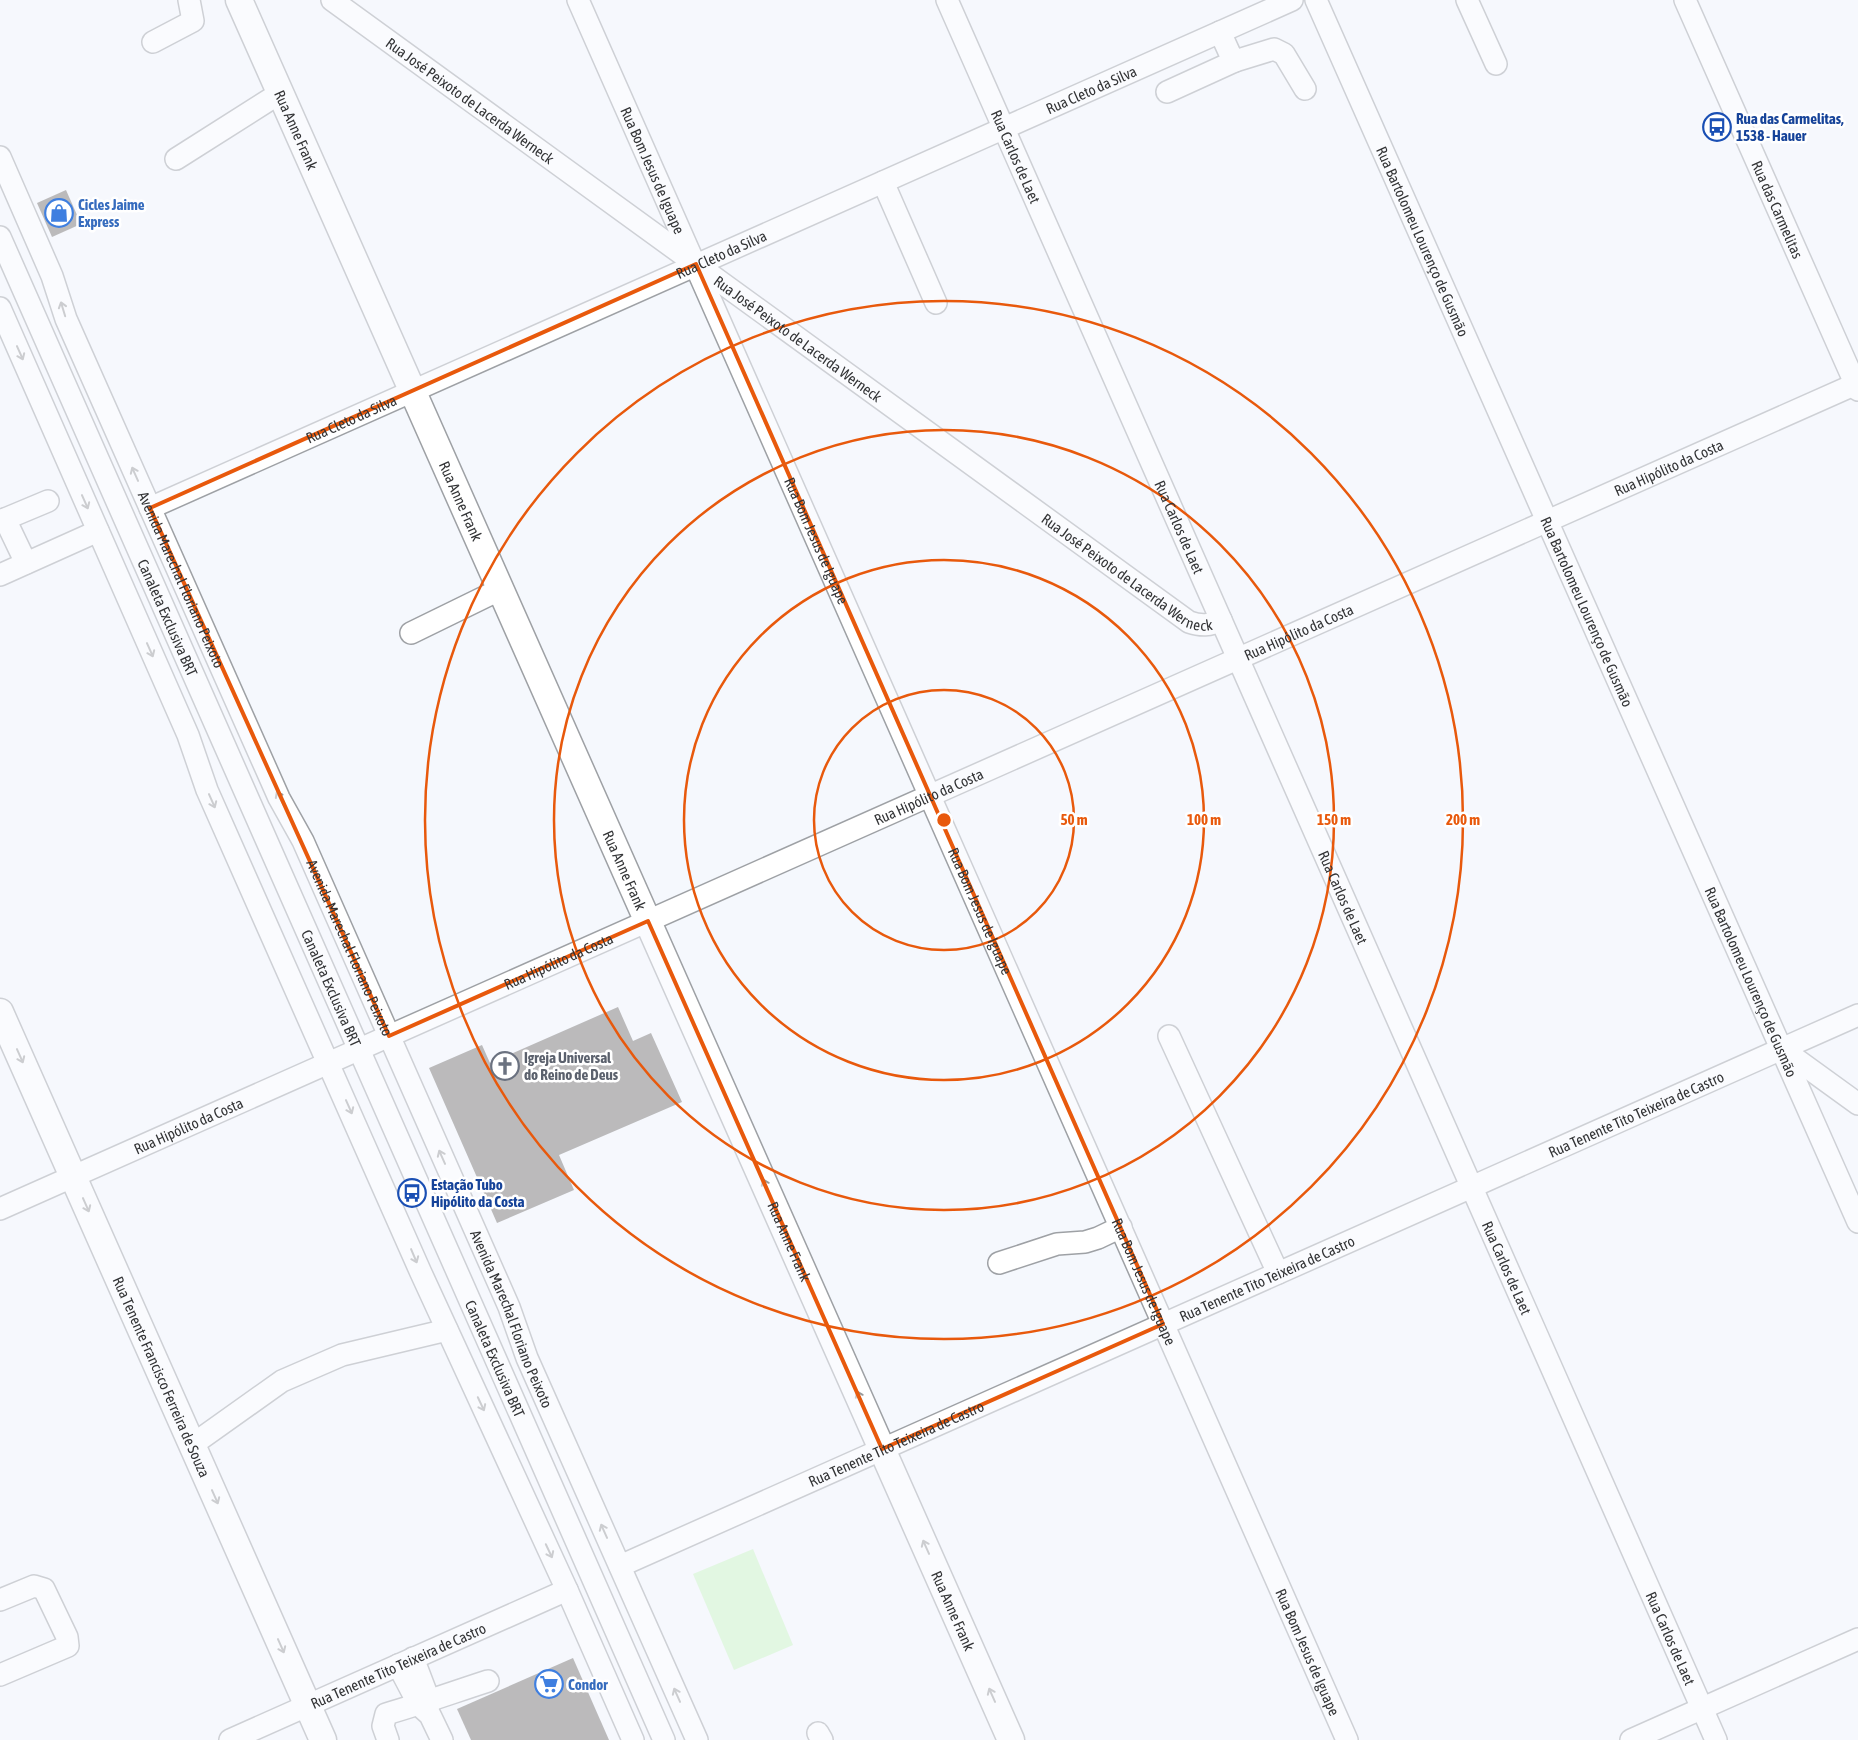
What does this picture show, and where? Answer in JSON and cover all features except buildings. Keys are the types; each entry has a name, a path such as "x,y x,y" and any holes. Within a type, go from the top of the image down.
{"main road":[{"name":"Rua Anne Frank","path":"239,0 1012,1740"},
{"name":"Rua Tenente Francisco Ferreira de Souza","path":"0,1012 323,1740"}],"street":[{"path":"153,42 193,21 189,0"},
{"name":"Rua José Peixoto de Lacerda Werneck","path":"332,0 1189,622 1207,626 1221,620"},
{"name":"Rua Bom Jesus de Iguape","path":"578,0 1347,1740"},
{"name":"Rua Carlos de Laet","path":"947,0 1716,1740"},
{"name":"Rua Cleto da Silva","path":"150,508 1292,0"},
{"name":"Rua Bartolomeu Lourenço de Gusmão","path":"1316,0 1858,1222"},
{"path":"1467,0 1496,64"},
{"name":"Rua das Carmelitas","path":"1685,0 1857,386"},
{"path":"1220,32 1235,61"},
{"path":"1166,92 1235,61 1274,49 1284,54 1305,89"},
{"path":"176,159 280,93"},
{"name":"Avenida Marechal Floriano Peixoto","path":"0,157 52,276 66,319 279,798 303,841 509,1308 527,1358 697,1740"},
{"path":"884,182 936,303"},
{"name":"Canaleta Exclusiva BRT","path":"0,237 664,1740"},
{"path":"0,308 188,736 207,790 447,1330 567,1590 633,1740"},
{"name":"Rua Hipólito da Costa","path":"0,1209 1547,521 1857,386"},
{"path":"26,563 3,520 48,501"},
{"path":"0,575 98,531"},
{"path":"411,633 501,589"},
{"name":"Rua Tenente Tito Teixeira de Castro","path":"620,1566 1858,1015"},
{"path":"1169,1036 1278,1273"},
{"path":"1781,1049 1858,1104"},
{"path":"999,1263 1044,1248 1085,1242 1121,1227"},
{"path":"192,1445 282,1381 342,1355 447,1330"},
{"path":"0,1600 34,1586 44,1589 66,1637 68,1646 0,1675"},
{"name":"Rua Tenente Tito Teixeira de Castro","path":"230,1740 567,1590"},
{"path":"1631,1740 1858,1639"},
{"path":"406,1661 442,1740"},
{"path":"388,1740 382,1726 386,1714 426,1707 488,1681"}],"highlighted area":[{"path":"696,264 1163,1324 882,1449 648,921 389,1036 150,508"}],"green space":[{"path":"753,1549 793,1645 734,1670 693,1574"}],"place":[{"name":"Rua das Carmelitas, 1538 - Hauer","path":"1717,127"},
{"name":"Cicles Jaime Express","path":"59,213"},
{"name":"Igreja Universal do Reino de Deus","path":"505,1066"},
{"name":"Estação Tubo Hipólito da Costa","path":"412,1193"},
{"name":"Condor","path":"549,1684"}]}
